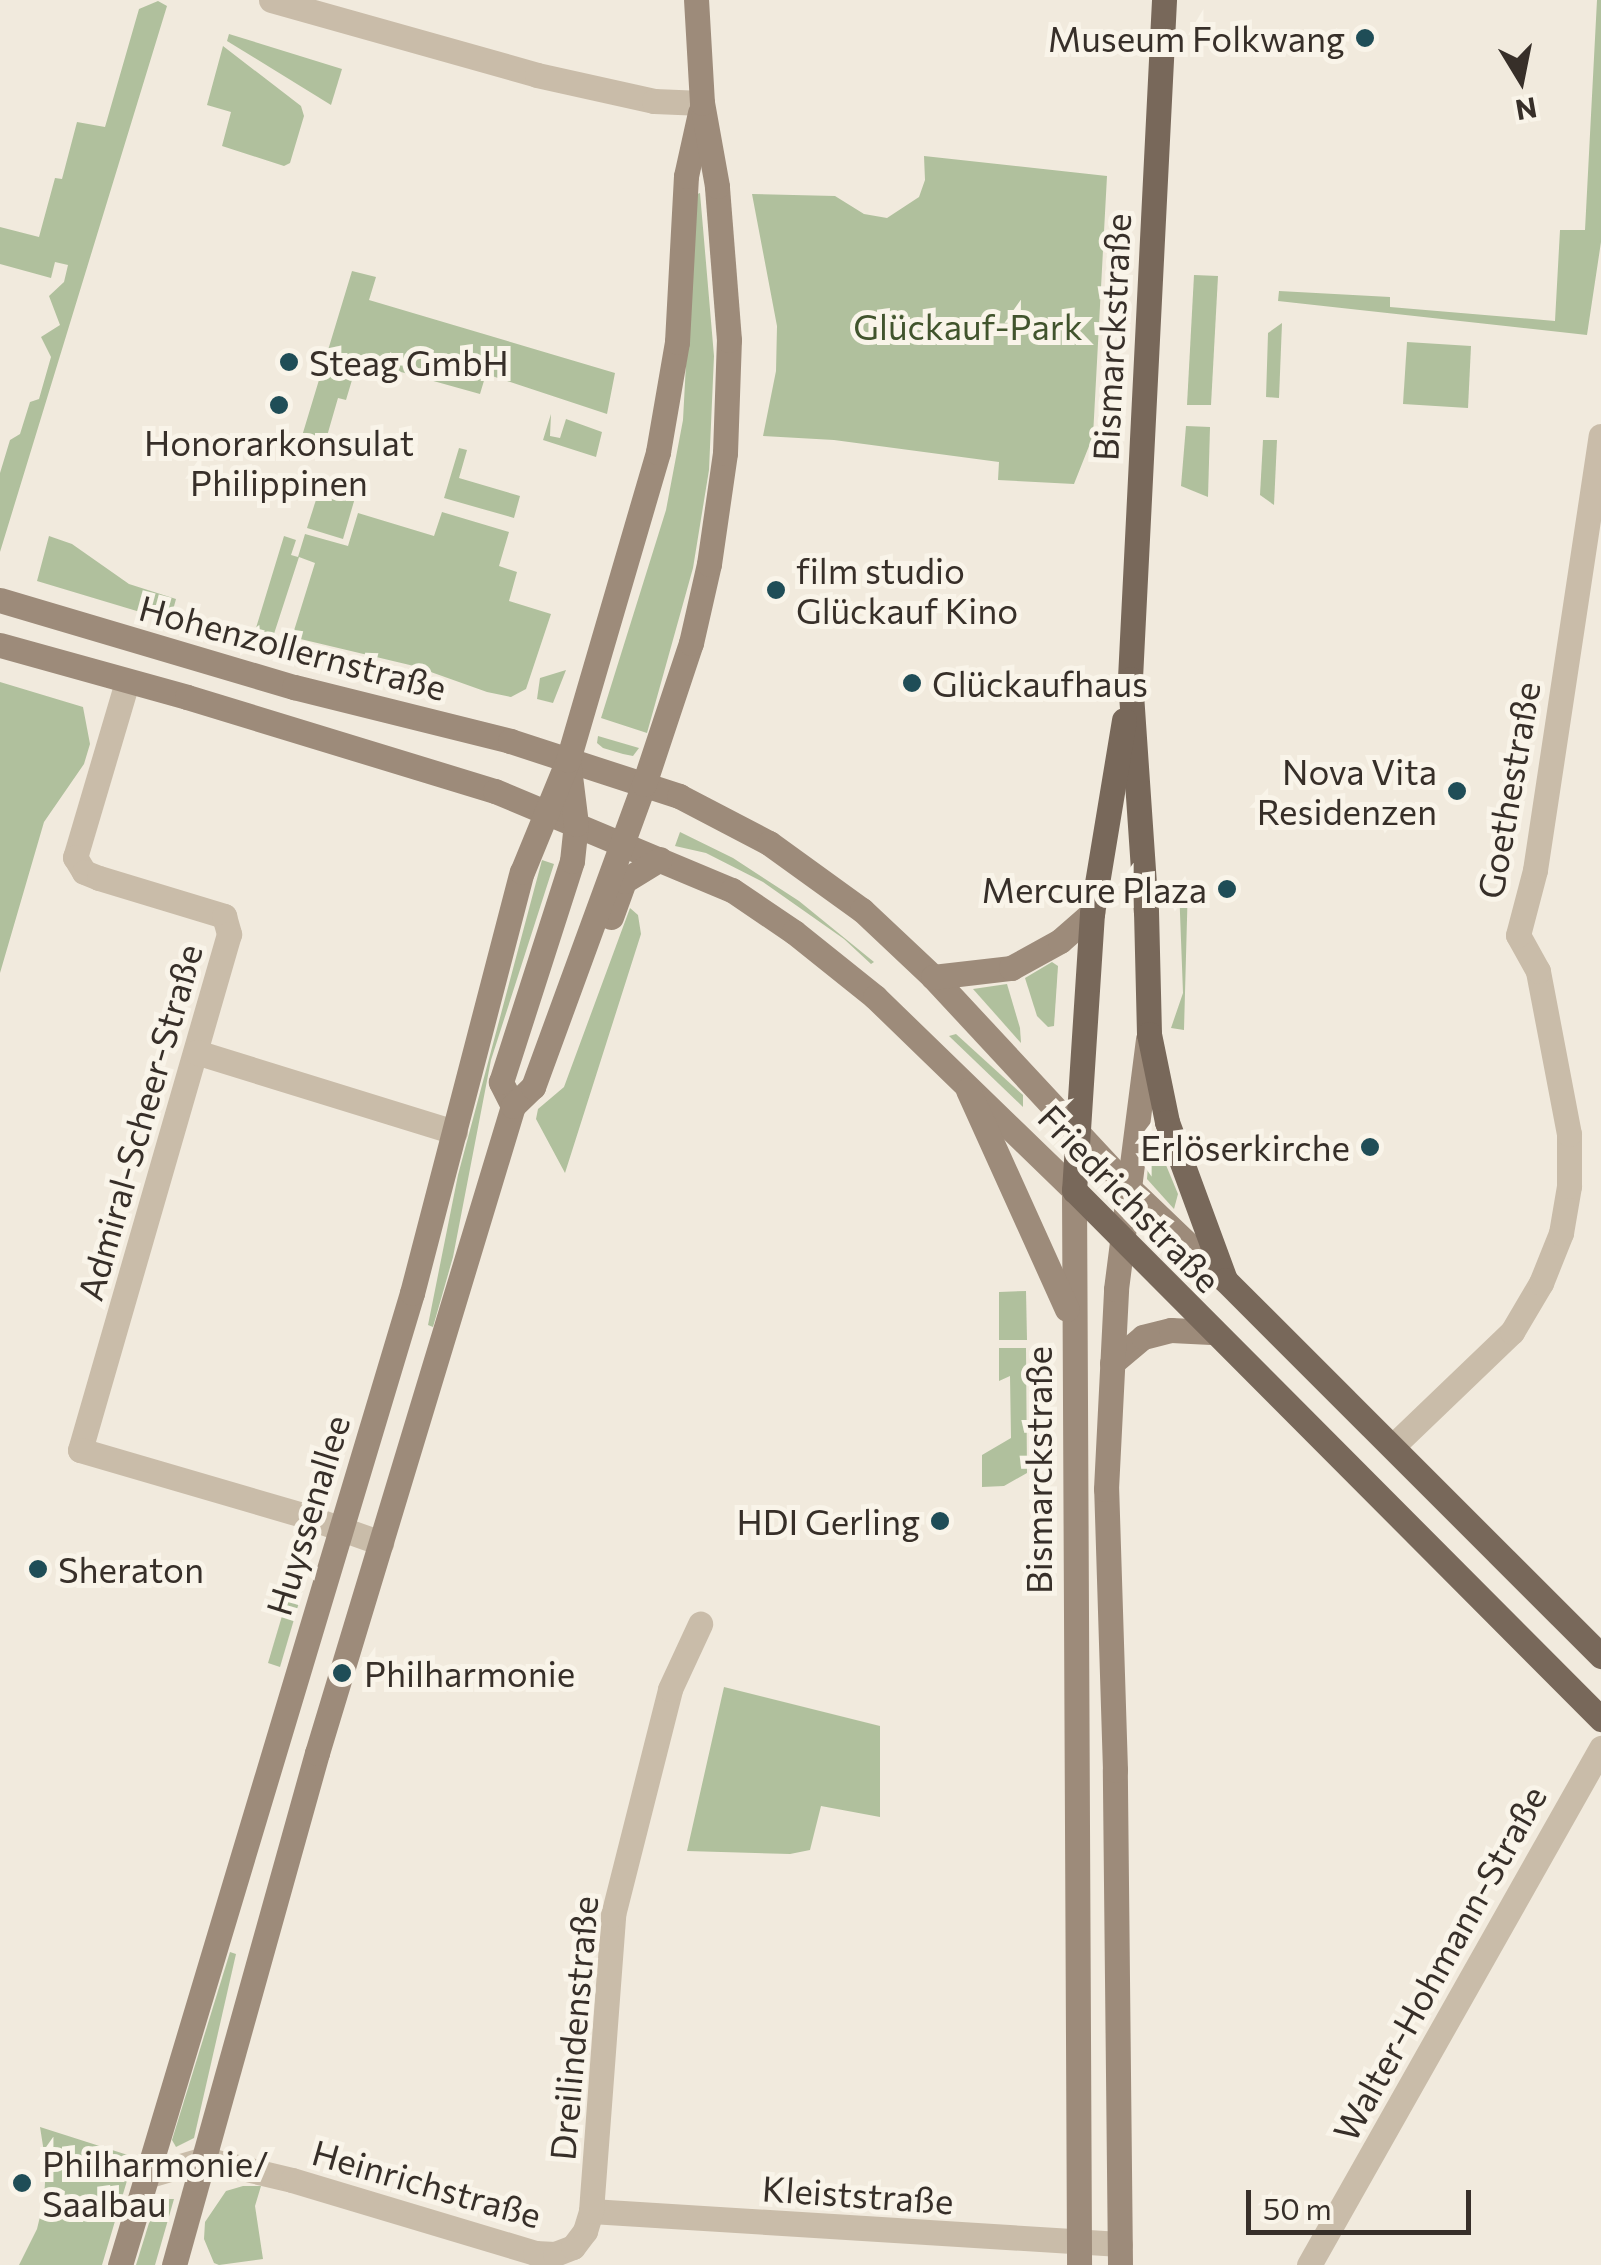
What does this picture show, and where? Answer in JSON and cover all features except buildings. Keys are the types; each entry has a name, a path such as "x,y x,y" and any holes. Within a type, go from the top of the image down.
{"main road":[{"path":"174,2265 381,1543 512,1106 534,1087 644,784 690,644 709,564 725,453 729,340 717,186 702,103 696,0"},
{"name":"Bismarckstraße","path":"1079,2254 1074,1190 1092,913 1130,678 1164,0"},
{"name":"Huyssenallee","path":"120,2265 412,1292 522,872 546,810 565,789 568,760 664,426 677,342 686,176 702,103"},
{"name":"Hohenzollernstraße","path":"0,600 294,687 510,741 568,760"},
{"path":"0,646 480,786 546,810"},
{"name":"Bismarckstraße","path":"1120,2254 1115,1770 1106,1489 1121,1240 1149,1034 1146,911 1130,678"},
{"name":"Friedrichstraße","path":"568,760 694,802 769,843 862,910 933,977 1127,1186 1601,1656"},
{"path":"512,1106 501,1082 572,861 576,824 565,789"},
{"name":"Friedrichstraße","path":"546,810 732,890 794,932 875,998 962,1078 1601,1718"},
{"path":"512,1106 540,1097 547,1088 624,881 660,860"},
{"path":"933,977 1011,968 1060,941 1092,913"},
{"path":"1149,1034 1167,1122 1225,1280"},
{"path":"962,1078 1072,1318"},
{"path":"1112,1364 1143,1336 1171,1330 1212,1332"}],"street":[{"path":"271,0 538,75 654,102 702,103"},
{"name":"Goethestraße","path":"1393,1446 1512,1332 1540,1283 1561,1233 1569,1186 1569,1134 1538,971 1518,934 1535,870 1591,548 1601,436"},
{"name":"Admiral-Scheer-Straße","path":"126,682 75,856 84,872 224,916 229,934 80,1450 340,1528"},
{"path":"196,1052 455,1132"},
{"path":"340,1528 381,1543"},
{"name":"Dreilindenstraße","path":"576,2256 591,2211 613,1915 670,1688 700,1624"},
{"name":"Walter-Hohmann-Straße","path":"1309,2265 1601,1748"},
{"name":"Heinrichstraße","path":"146,2176 204,2159 292,2180 536,2253 576,2256"},
{"name":"Kleiststraße","path":"591,2211 1079,2254 1120,2254"}],"green space":[{"path":"1597,0 1601,0 1601,242 1587,335 1278,301 1279,291 1390,297 1390,307 1555,321 1560,230 1585,230"},
{"path":"158,1 167,6 0,552 0,473 10,440 20,434 30,402 39,399 51,357 41,337 60,325 49,296 64,282 68,265 55,262 51,278 0,264 0,227 39,237 55,178 62,179 77,122 105,127 139,9"},
{"path":"229,34 342,69 331,105 227,41"},
{"path":"223,46 301,106 304,116 290,163 284,166 222,146 231,112 207,105"},
{"name":"Glückauf-Park","path":"924,156 1107,176 1093,436 1074,484 998,480 999,462 834,440 763,436 776,371 777,326 752,194 835,196 864,214 887,218 919,197 925,180"},
{"path":"700,193 714,356 709,470 693,568 647,733 601,718 666,510 683,420 695,195"},
{"path":"352,271 376,277 369,300 615,373 607,414 486,374 480,394 358,360 346,400 338,398 325,443 302,436"},
{"path":"1194,275 1218,276 1211,405 1187,405"},
{"path":"1282,323 1279,398 1266,397 1268,333"},
{"path":"1407,342 1471,346 1468,408 1403,404"},
{"path":"551,414 550,436 560,438 566,419 602,432 596,457 543,440"},
{"path":"1186,426 1210,427 1208,497 1181,486"},
{"path":"1263,440 1277,440 1274,505 1260,495"},
{"path":"459,448 467,450 459,478 520,496 514,518 444,498"},
{"path":"322,481 357,491 343,539 307,528"},
{"path":"442,512 509,532 499,566 517,572 509,601 551,614 526,689 511,697 487,692 414,666 292,637 315,563 299,557 272,640 252,641 284,536 296,540 291,555 298,557 305,534 348,546 358,513 434,536"},
{"path":"49,536 72,544 129,584 176,599 170,621 37,581"},
{"path":"566,670 553,703 537,699 540,678"},
{"path":"0,682 83,707 90,744 84,764 44,822 0,973"},
{"path":"598,736 639,748 633,756 623,754 603,748 597,743"},
{"path":"680,832 733,858 799,901 874,962 871,964 844,939 763,882 706,853 675,846"},
{"path":"542,860 554,864 491,1060 453,1257 433,1327 428,1325 458,1175"},
{"path":"1188,883 1184,1030 1171,1028 1183,993 1179,887"},
{"path":"630,908 638,915 641,934 565,1173 536,1119 538,1109 564,1087"},
{"path":"1052,962 1058,966 1054,1026 1048,1027 1037,1016 1025,978"},
{"path":"1007,984 1020,1028 1021,1043 973,989"},
{"path":"956,1034 1023,1095 1023,1107 949,1036"},
{"path":"1150,1139 1156,1141 1178,1194 1174,1209 1147,1179"},
{"path":"1026,1291 1027,1340 999,1340 999,1292"},
{"path":"999,1348 1026,1348 1027,1473 1004,1486 982,1487 982,1455 1011,1438 1010,1376 999,1381"},
{"path":"304,1542 310,1565 280,1667 268,1663"},
{"path":"724,1687 880,1726 880,1817 821,1806 810,1850 790,1854 687,1851"},
{"path":"230,1952 236,1954 194,2138 176,2147 172,2140"},
{"path":"40,2127 134,2157 102,2265 19,2265 37,2229 44,2200 46,2165"},
{"path":"261,2186 255,2206 263,2259 219,2265 214,2263 204,2239 205,2222 226,2191"},
{"path":"168,2199 174,2199 155,2265 136,2265 149,2223"}],"place":[{"name":"Museum Folkwang","path":"1365,38"},
{"name":"Steag GmbH","path":"289,362"},
{"name":"Honorarkonsulat Philippinen","path":"279,405"},
{"name":"film studio Glückauf Kino","path":"776,590"},
{"name":"Glückaufhaus","path":"912,683"},
{"name":"Nova Vita Residenzen","path":"1457,791"},
{"name":"Mercure Plaza","path":"1227,889"},
{"name":"Erlöserkirche","path":"1370,1147"},
{"name":"HDI Gerling","path":"940,1521"},
{"name":"Sheraton","path":"38,1569"},
{"name":"Philharmonie","path":"342,1673"},
{"name":"Philharmonie/ Saalbau","path":"22,2183"}]}
